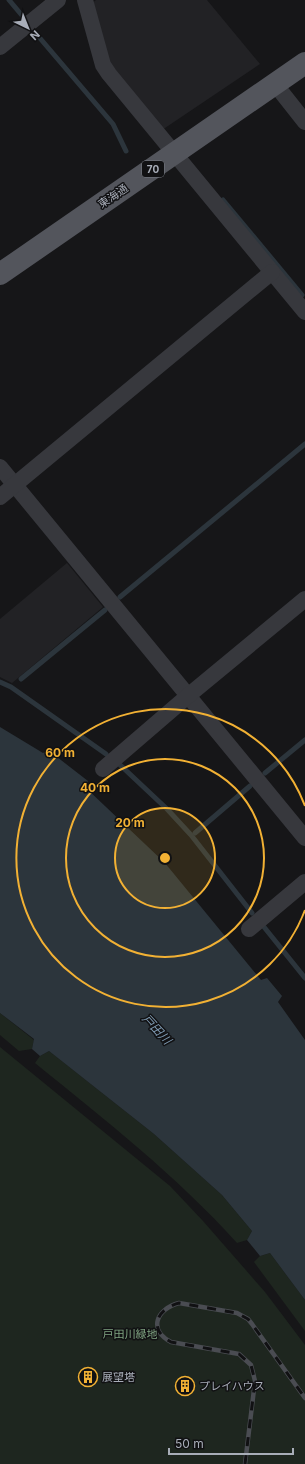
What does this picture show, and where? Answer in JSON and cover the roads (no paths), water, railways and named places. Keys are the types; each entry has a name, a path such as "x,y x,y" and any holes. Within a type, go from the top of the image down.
{"main road":[{"name":"東海通","path":"0,274 305,63"}],"street":[{"path":"0,47 58,0"},
{"path":"85,0 103,65 174,154 303,307"},
{"path":"275,84 305,122"},
{"path":"0,497 272,272"},
{"path":"0,467 305,838"},
{"path":"104,769 188,695 305,599"},
{"path":"249,930 305,882"}],"water":[{"name":"戸田川","path":"0,727 43,753 48,750 88,781 86,788 165,863 261,980 267,978 282,996 278,1002 305,1040 305,1300 270,1253 260,1256 247,1240 252,1231 222,1195 154,1134 49,1051 40,1056 32,1049 34,1039 0,1013"}],"waterway":[{"path":"9,0 25,19"},
{"path":"33,30 113,124 126,151"},
{"path":"223,200 302,295"},
{"path":"120,597 305,444"},
{"path":"21,679 105,610"},
{"path":"0,682 11,687 106,754"},
{"path":"265,773 305,740"},
{"path":"118,763 167,809 191,835 252,913"},
{"path":"195,833 250,786"},
{"path":"264,927 305,978"}],"railway":[{"path":"245,1464 255,1381 251,1365 239,1354 171,1342 159,1332 157,1326 160,1315 171,1306 179,1303 237,1313 248,1319 305,1398"}],"place":[{"name":"展望塔","path":"88,1377"},
{"name":"プレイハウス","path":"185,1386"}],"park label":[{"name":"戸田川緑地","path":"130,1334"}]}
